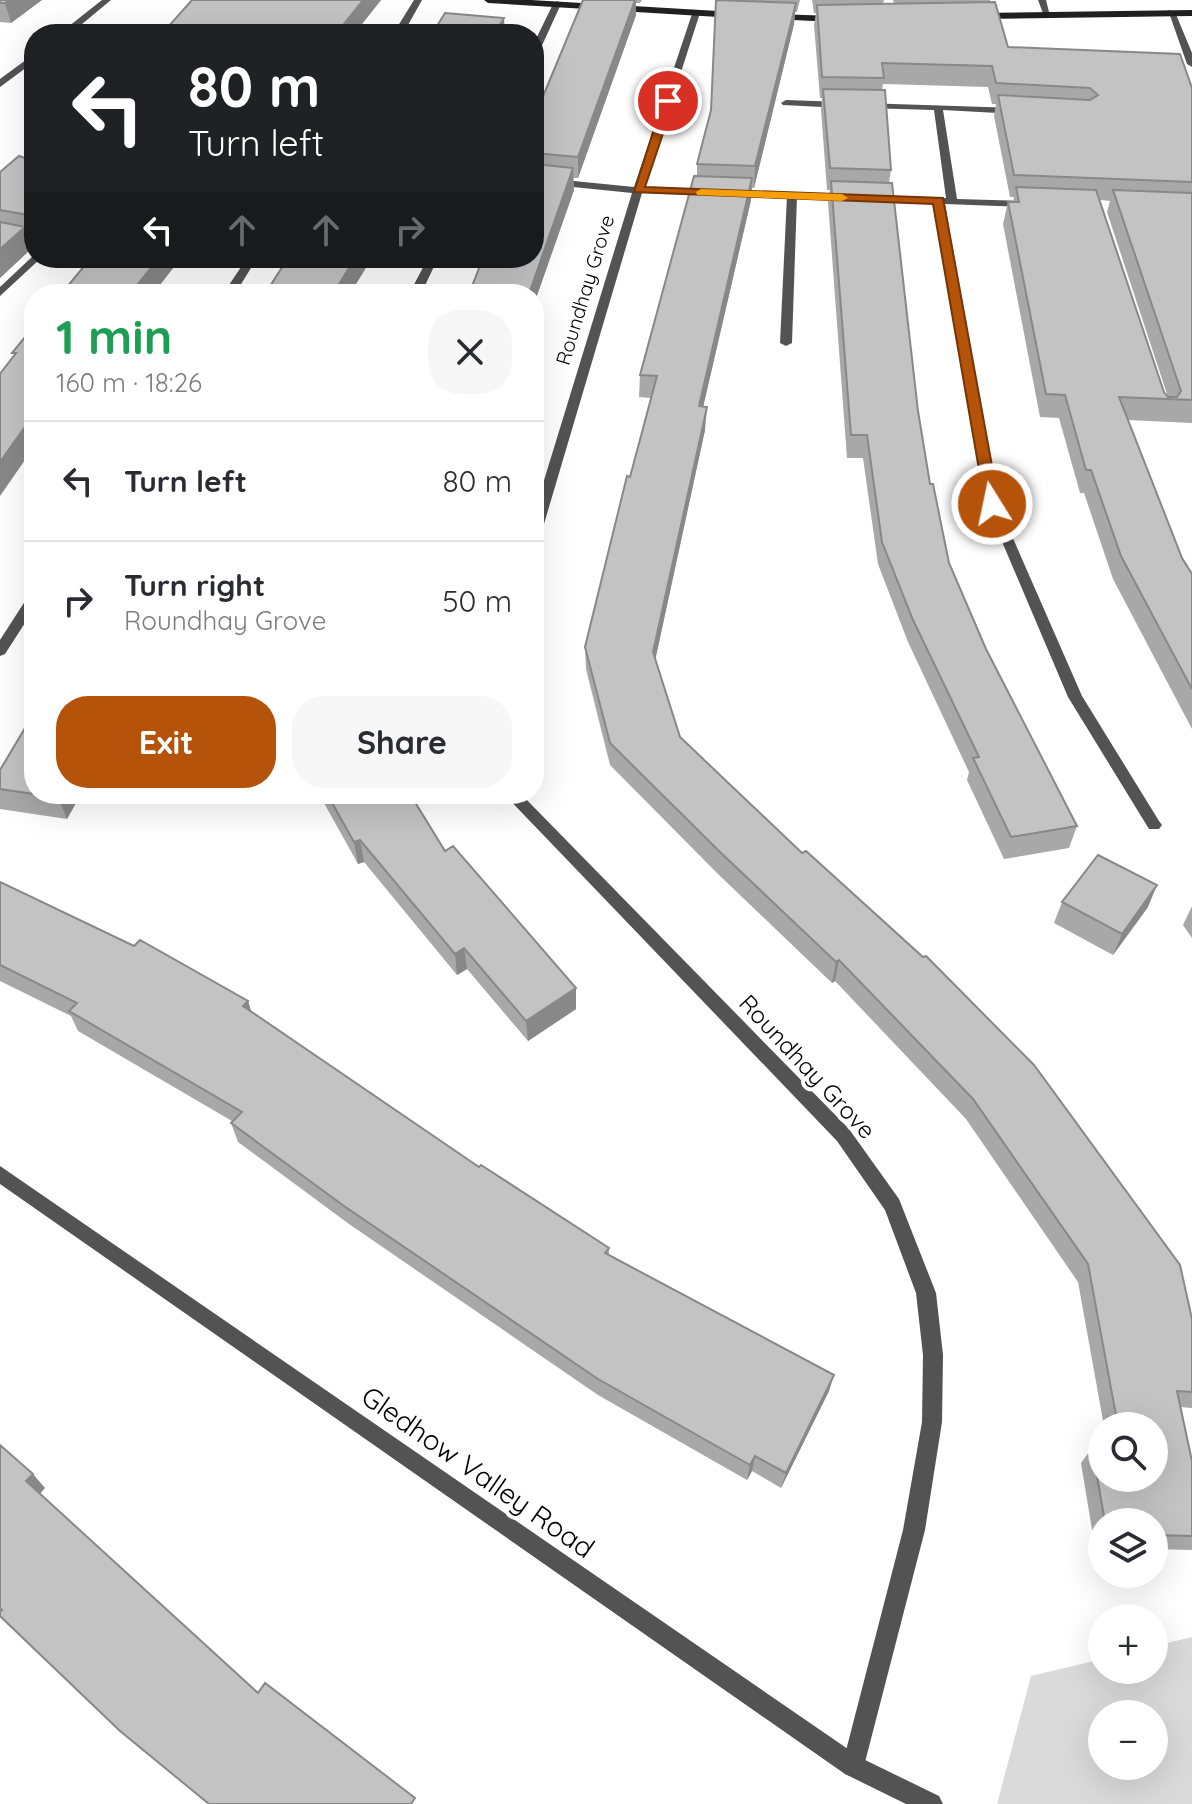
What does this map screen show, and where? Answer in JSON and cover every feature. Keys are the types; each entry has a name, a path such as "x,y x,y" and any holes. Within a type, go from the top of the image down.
{"main road":[{"path":"488,0 740,15"},
{"path":"969,16 1192,13"},
{"path":"769,17 844,19"}],"street":[{"path":"77,24 107,0"},
{"path":"404,24 418,0"},
{"path":"1042,0 1047,14"},
{"path":"544,31 557,4"},
{"path":"1171,12 1192,64"},
{"name":"Roundhay Grove","path":"544,501 638,190 696,13"},
{"path":"0,84 24,65"},
{"path":"786,103 1026,112"},
{"path":"938,107 945,201 992,504 1075,697 1154,825"},
{"path":"544,181 638,190 1039,204"},
{"path":"786,343 792,196"},
{"path":"0,236 24,241"},
{"path":"0,293 26,268"},
{"path":"0,651 24,614"},
{"name":"Roundhay Grove","path":"522,804 843,1135 892,1205 926,1293 933,1355 932,1422 914,1530 853,1766"},
{"name":"Gledhow Valley Road","path":"0,1174 853,1766 931,1804"}],"shaded area":[{"path":"1192,1637 1192,1804 997,1804 1031,1676 1088,1662 1088,1684 1168,1684 1168,1643"}],"building":[{"path":"192,0 363,0 344,24 171,24"},
{"path":"583,0 635,0 578,157 544,154 544,94"},
{"path":"716,0 796,3 755,166 697,164 711,110"},
{"path":"995,2 1008,47 1180,54 1192,88 1192,182 1014,175 998,95 1090,100 1098,95 1090,88 996,83 992,66 882,63 884,78 822,77 817,5"},
{"path":"445,13 504,18 500,24 438,24"},
{"path":"823,89 885,90 891,170 830,168"},
{"path":"19,156 24,158 24,214 0,210 0,172"},
{"path":"544,165 573,168 544,251"},
{"path":"694,176 752,178 699,406 707,407 653,652 680,737 802,853 806,851 923,957 926,956 1034,1065 1180,1265 1192,1319 1192,1392 1177,1391 1192,1461 1192,1536 1168,1535 1168,1508 1103,1508 1100,1492 1168,1492 1168,1412 1115,1412 1088,1264 973,1099 839,960 836,962 610,743 585,647 627,476 630,477 657,376 640,375"},
{"path":"831,181 892,183 918,411 930,484 933,484 949,563 986,649 1077,826 1011,837 973,758 979,757 913,620 882,542 867,435 851,435"},
{"path":"1016,187 1096,190 1168,397 1177,397 1181,391 1113,190 1192,193 1192,400 1119,397 1182,558 1192,574 1192,689 1121,556 1091,470 1086,470 1065,395 1046,394 1008,202 1019,202"},
{"path":"0,222 24,227 24,228 0,249"},
{"path":"83,268 151,268 138,284 69,284"},
{"path":"282,268 349,268 339,284 271,284"},
{"path":"479,268 538,268 532,284 473,284"},
{"path":"24,338 24,428 0,462 0,374 16,353 12,353"},
{"path":"24,730 24,793 0,789 0,770"},
{"path":"333,804 416,804 445,851 453,846 576,988 526,1021 464,948 455,954 360,840 354,842"},
{"path":"1098,855 1157,885 1122,934 1062,902"},
{"path":"0,882 134,946 140,940 248,1001 243,1006 479,1167 481,1165 609,1248 605,1253 834,1375 786,1473 755,1456 750,1465 598,1379 344,1206 231,1123 242,1112 69,1011 77,1003 0,965"},
{"path":"0,1445 33,1474 26,1481 258,1693 265,1683 415,1798 411,1804 209,1804 120,1731 0,1616"}],"slow traffic":[{"path":"701,192 842,198"}],"route":[{"path":"668,101 638,190 939,201 992,504"}]}
